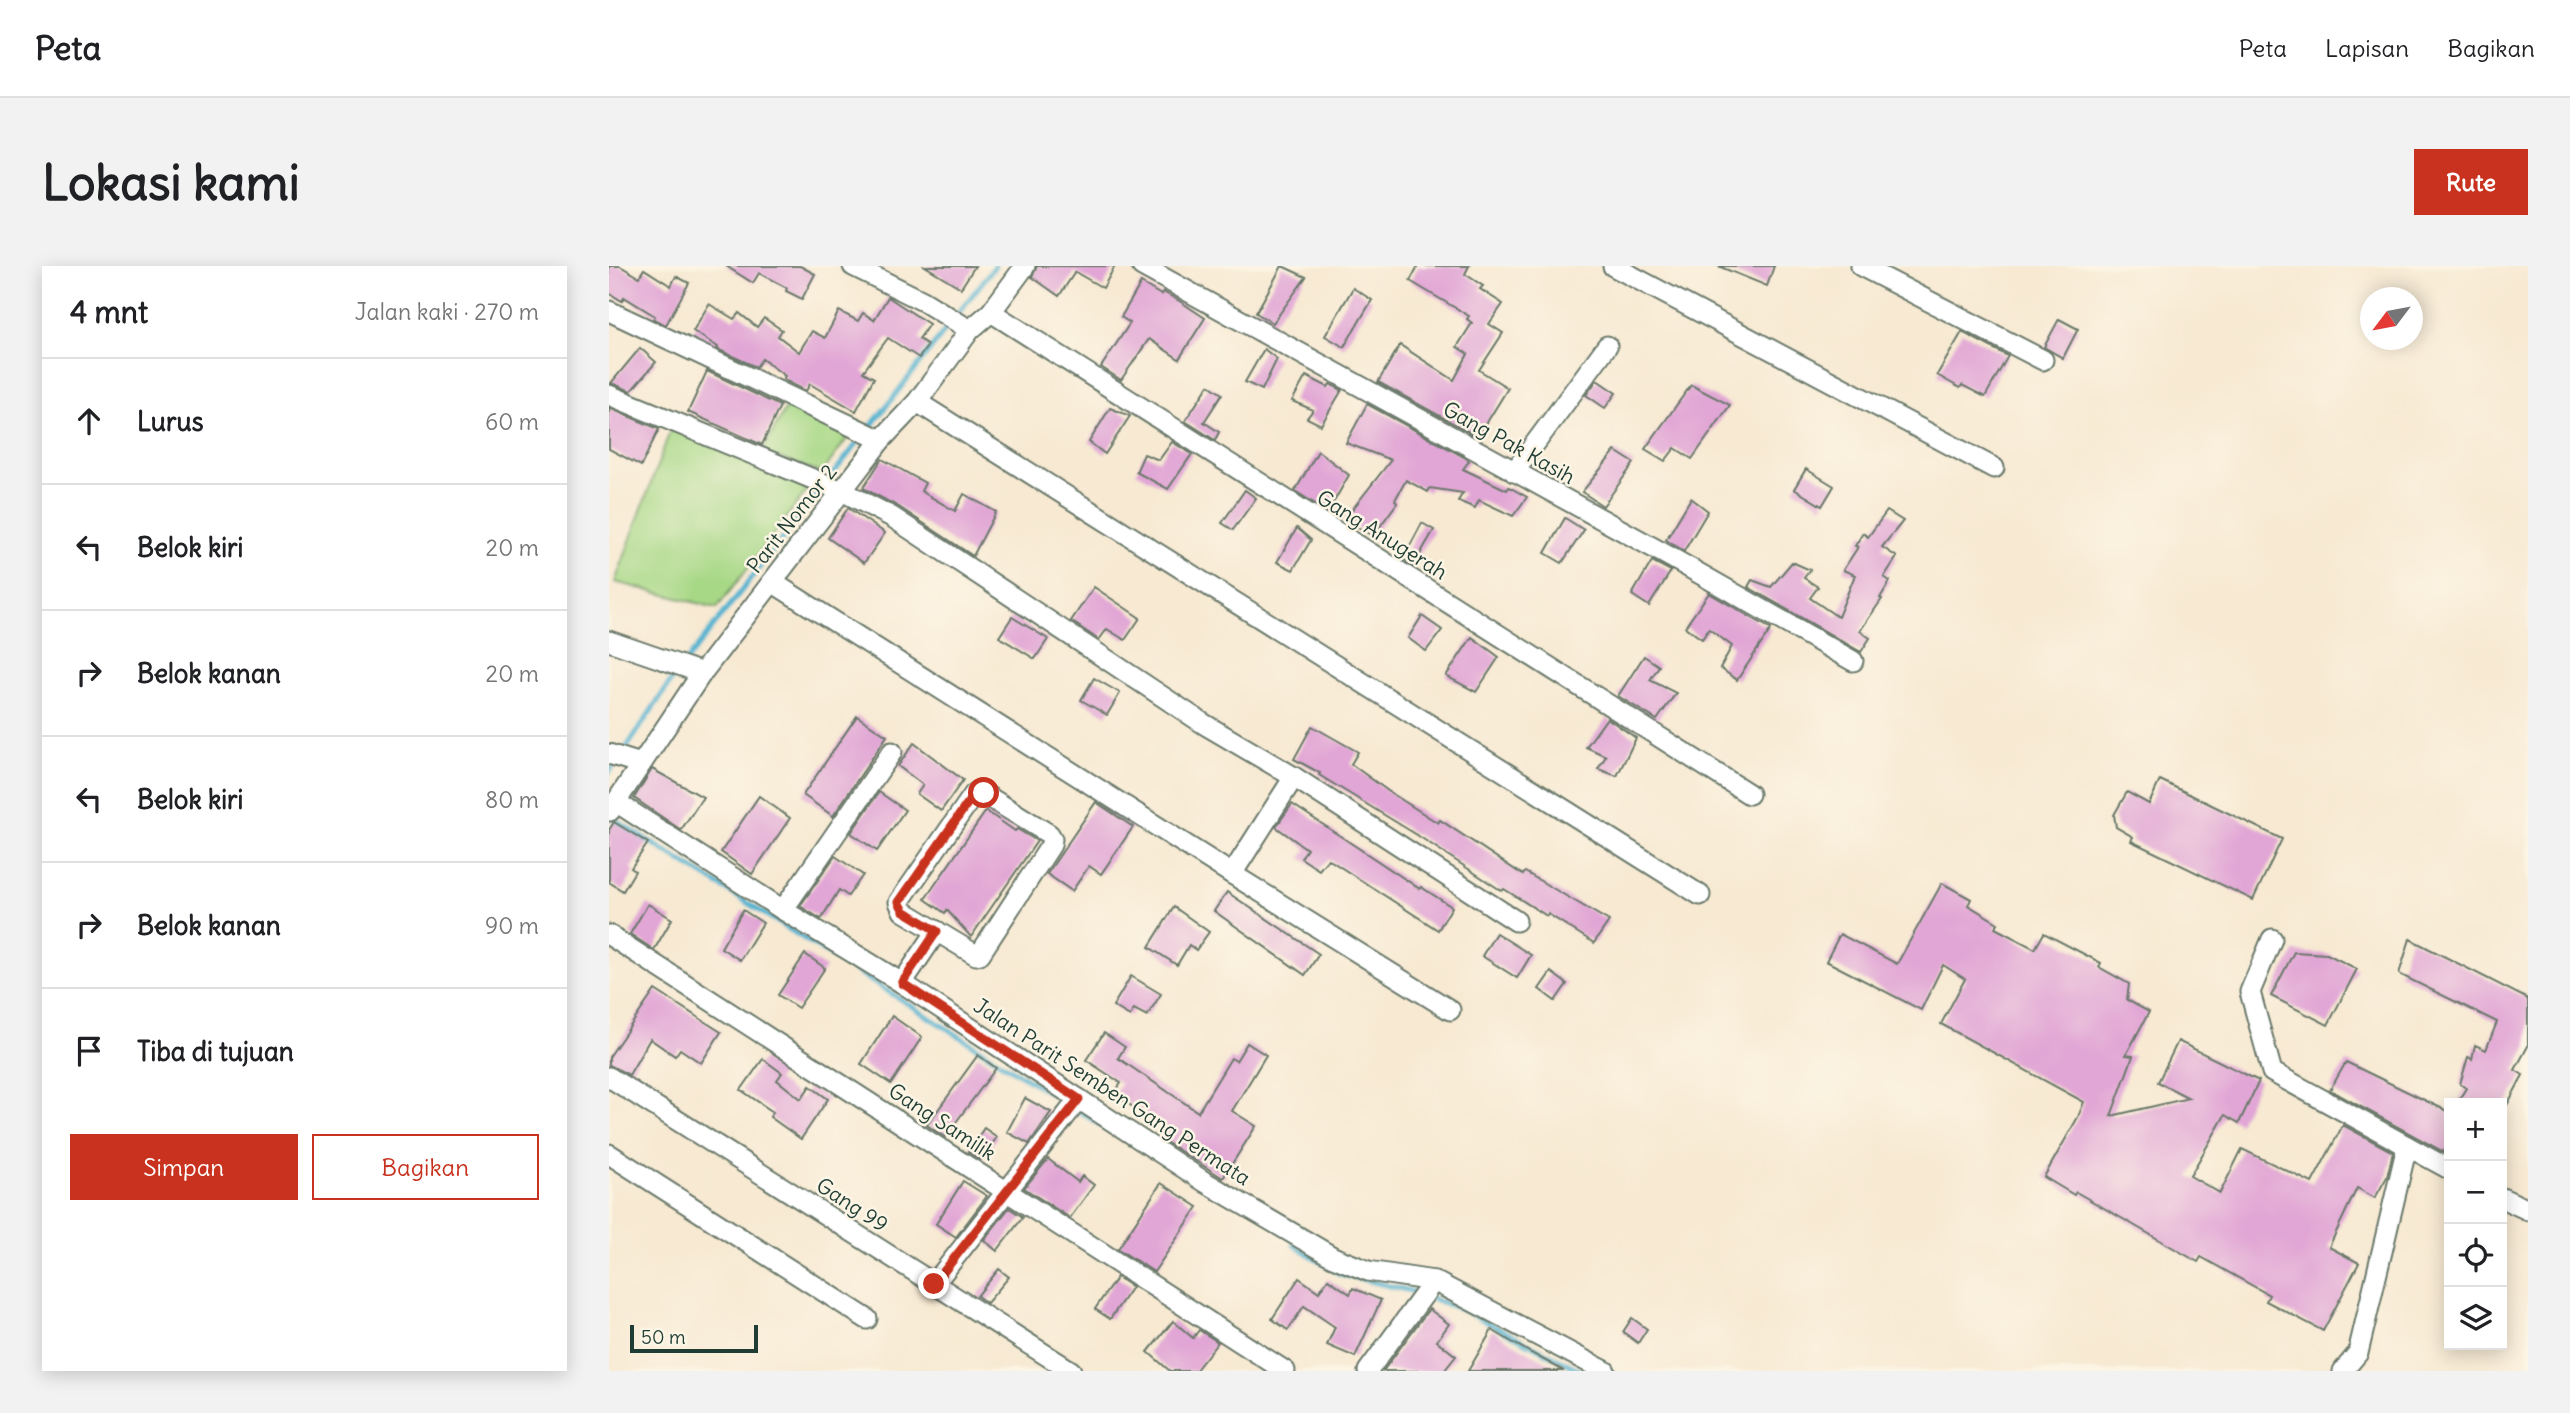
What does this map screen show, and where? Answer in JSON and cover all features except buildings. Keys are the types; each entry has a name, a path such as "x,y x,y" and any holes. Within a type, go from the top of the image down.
{"street":[{"path":"853,266 923,301 970,330"},
{"name":"Parit Nomor 2","path":"612,807 702,673 881,440 917,402 970,330 991,312 1025,266"},
{"name":"Gang Pak Kasih","path":"1142,266 1853,661"},
{"path":"1612,266 1994,468"},
{"path":"1861,266 2043,360"},
{"path":"609,311 881,440"},
{"name":"Gang Anugerah","path":"991,312 1749,794"},
{"path":"1514,472 1607,345"},
{"path":"609,395 842,491 892,517 1204,723 1294,777 1516,921"},
{"path":"917,402 1700,895"},
{"path":"772,582 1450,1010"},
{"path":"609,642 702,673"},
{"path":"783,910 892,752"},
{"path":"609,754 641,764"},
{"path":"1232,874 1294,777"},
{"path":"979,791 984,793 1049,834 1051,845 980,954 972,953 937,931 904,911 899,902 974,794 979,791"},
{"name":"Jalan Parit Semben Gang Permata","path":"612,807 902,983 1205,1182 1351,1266 1434,1281 1605,1371"},
{"path":"902,983 937,931"},
{"name":"Gang Samilik","path":"609,935 1285,1371"},
{"path":"2272,939 2250,992 2272,1072 2444,1166"},
{"name":"Gang 99","path":"609,1077 1071,1371"},
{"path":"934,1284 1079,1099"},
{"path":"2343,1371 2358,1353 2407,1146"},
{"path":"609,1154 867,1319"},
{"path":"2507,1200 2528,1210"},
{"path":"1368,1371 1434,1281"}],"green space":[{"path":"788,404 849,436 822,473 762,452"},
{"path":"671,428 809,488 717,608 615,582"}],"waterway":[{"path":"956,316 995,266"},
{"path":"868,430 950,324"},
{"path":"623,753 673,678 862,437"},
{"path":"609,773 617,761"},
{"path":"609,816 1102,1126"},
{"path":"1294,1245 1340,1274 1415,1292 1465,1311 1582,1371"}],"route":[{"path":"934,1284 1079,1099 902,983 937,931 900,908 899,902 974,794 979,791 984,793"}]}
